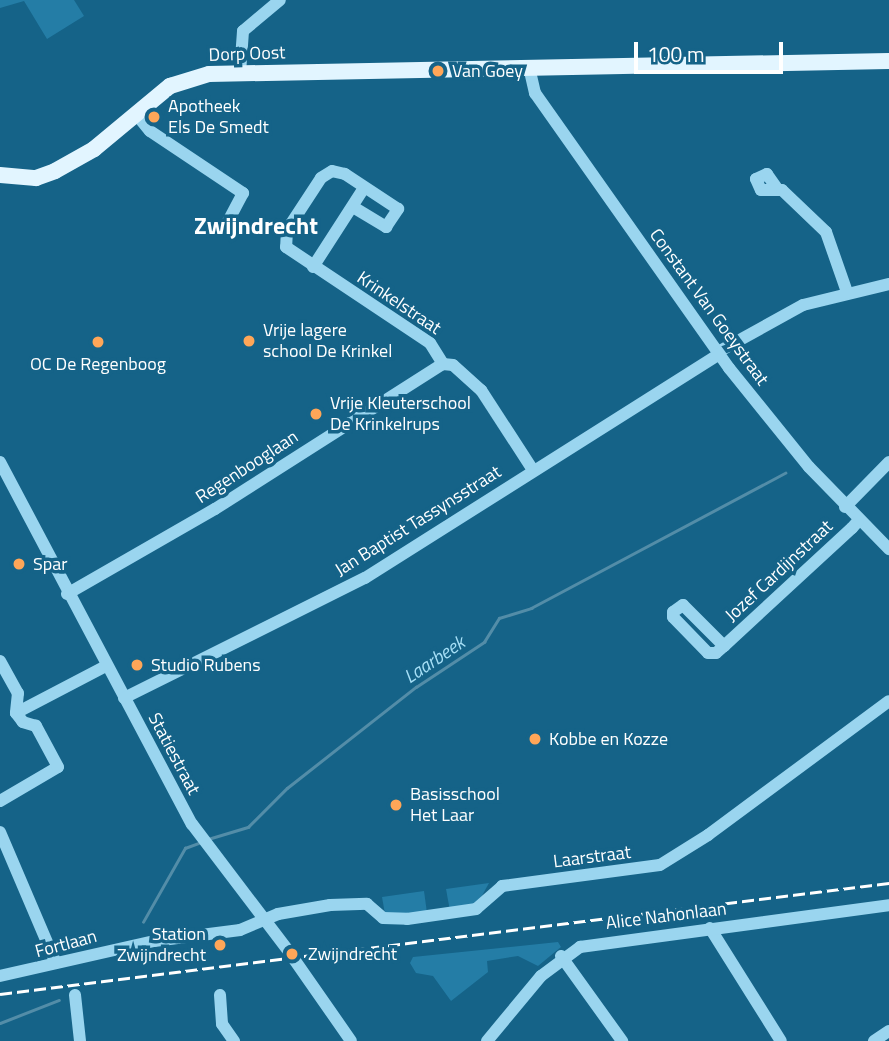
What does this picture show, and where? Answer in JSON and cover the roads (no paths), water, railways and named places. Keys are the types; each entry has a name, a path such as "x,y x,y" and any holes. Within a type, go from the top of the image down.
{"main road":[{"name":"Dorp Oost","path":"0,175 28,178 55,171 94,149 184,79 240,73 889,61"}],"street":[{"path":"240,73 243,31 280,0"},
{"name":"Constant Van Goeystraat","path":"529,67 534,93 719,353 845,507 889,549"},
{"path":"136,114 150,131 243,193 223,231"},
{"name":"Krinkelstraat","path":"364,188 331,171 314,188 284,242 289,253 430,342 443,364 453,365 481,390 533,470"},
{"path":"776,187 826,232 847,292"},
{"path":"313,267 364,188 398,209 386,227 353,207"},
{"name":"Jan Baptist Tassynsstraat","path":"124,698 365,578 719,353 803,304 889,284"},
{"name":"Regenbooglaan","path":"67,594 215,509 443,364"},
{"name":"Statiestraat","path":"0,462 67,594 202,841 351,1041"},
{"path":"845,507 889,462"},
{"name":"Jozef Cardijnstraat","path":"724,646 858,521"},
{"path":"0,661 18,693 16,713 23,722 36,726 58,767 0,801"},
{"path":"16,713 106,666"},
{"name":"Laarstraat","path":"263,920 349,902 367,904 383,918 396,920 456,913 476,909 502,886 650,867 671,860 889,701"},
{"path":"0,832 56,963"},
{"name":"Alice Nahonlaan","path":"487,1041 561,956 599,941 889,905"},
{"name":"Fortlaan","path":"0,976 154,941 240,930 263,920"},
{"path":"710,928 781,1041"},
{"path":"561,956 622,1041"},
{"path":"75,995 80,1041"},
{"path":"220,995 222,1024 234,1041"},
{"path":"874,1041 889,1031"}],"waterway":[{"name":"Laarbeek","path":"208,839 248,827 287,788 416,687 484,642 499,618 531,608 785,473"},
{"name":"Laarbeek","path":"143,922 185,848 199,843"},
{"name":"Laarbeek","path":"0,1023 59,1000"}],"railway":[{"path":"0,994 889,883"}],"place":[{"name":"Van Goey","path":"438,71"},
{"name":"Apotheek Els De Smedt","path":"154,117"},
{"name":"Vrije lagere school De Krinkel","path":"249,341"},
{"name":"OC De Regenboog","path":"98,342"},
{"name":"Vrije Kleuterschool De Krinkelrups","path":"316,414"},
{"name":"Spar","path":"19,564"},
{"name":"Studio Rubens","path":"137,665"},
{"name":"Kobbe en Kozze","path":"535,739"},
{"name":"Basisschool Het Laar","path":"396,805"},
{"name":"Station Zwijndrecht","path":"220,945"},
{"name":"Zwijndrecht","path":"292,954"}],"district":[{"name":"Zwijndrecht","path":"256,226"}]}
